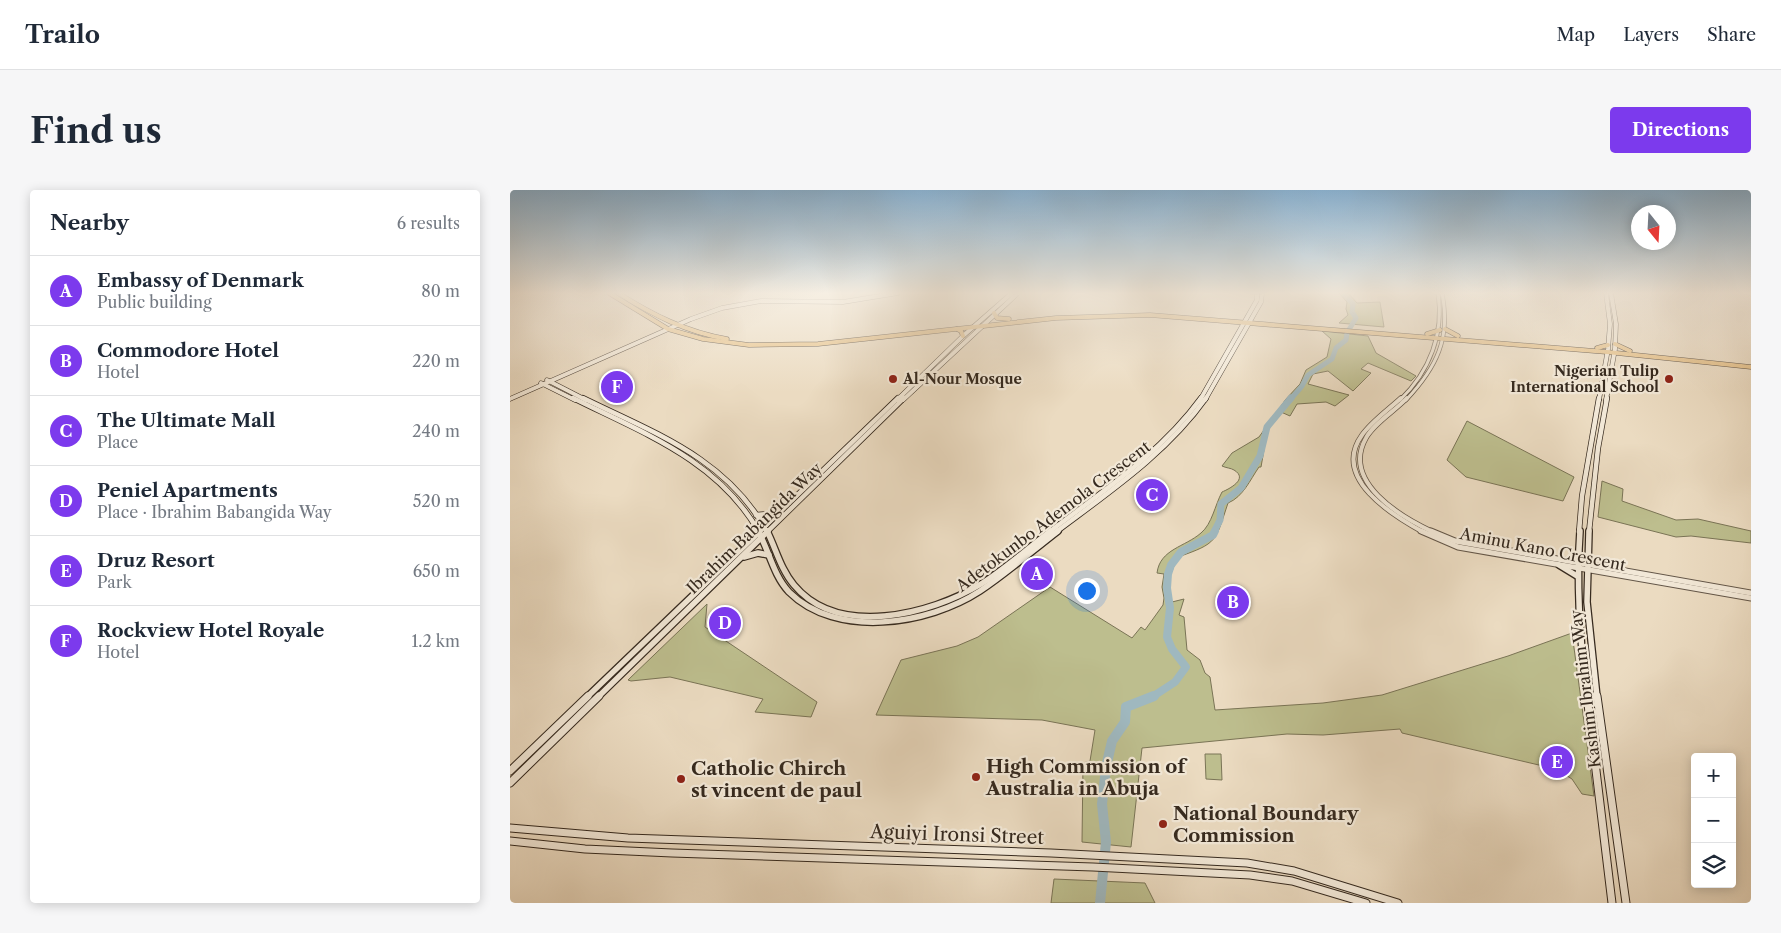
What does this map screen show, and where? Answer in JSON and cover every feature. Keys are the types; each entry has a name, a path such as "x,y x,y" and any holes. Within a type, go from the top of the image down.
{"main road":[{"path":"510,398 670,327 724,338 788,342 952,326"},
{"path":"670,327 717,341 778,346 836,342 971,326"},
{"name":"Ibrahim Babangida Way","path":"766,530 781,512 973,326"},
{"name":"Ibrahim Babangida Way","path":"510,771 766,530 978,326"},
{"name":"Adetokunbo Ademola Crescent","path":"546,382 695,455 714,468 739,493 756,515 766,530 795,587 807,598 829,610 859,616 893,615 921,610 955,598 982,583 1133,468 1166,440 1189,415 1206,392 1245,326"},
{"name":"Adetokunbo Ademola Crescent","path":"546,382 665,444 708,472 733,497 760,535 783,585 795,599 813,610 837,618 862,622 898,620 923,616 960,602 987,586 1165,447 1194,417 1203,404 1245,326"},
{"path":"1319,326 1614,351 1751,366"},
{"name":"Kashim Ibrahim Way","path":"1610,326 1582,496 1577,576 1580,643 1612,903"},
{"name":"Kashim Ibrahim Way","path":"1616,326 1614,351 1598,448 1589,524 1587,602 1590,641 1626,903"},
{"path":"944,330 960,330 963,336"},
{"path":"1425,335 1458,338"},
{"path":"1595,350 1607,351"},
{"path":"1614,351 1628,353"},
{"path":"756,515 781,512"},
{"name":"Ibrahim Babangida Way","path":"510,783 740,559 760,535"},
{"path":"740,559 758,553 769,555"},
{"path":"1559,565 1577,576"},
{"name":"Aguiyi Ironsi Street","path":"510,828 628,838 1237,862 1294,871 1398,903"},
{"name":"Aguiyi Ironsi Street","path":"510,841 585,849 672,854 1093,867 1250,875 1292,881 1366,903"}],"street":[{"name":"Aminu Kano Crescent","path":"1441,326 1441,336 1422,373 1410,390 1367,429 1358,440 1354,460 1361,481 1380,505 1401,521 1437,540 1478,551 1559,565 1578,563"},
{"name":"Aminu Kano Crescent","path":"1443,326 1441,336 1422,380 1402,404 1373,430 1361,449 1360,461 1368,484 1384,503 1397,513 1439,536 1468,544 1578,563 1588,568 1751,598"},
{"name":"Aminu Kano Crescent","path":"1588,568 1751,593"}],"green space":[{"path":"1322,331 1368,336 1376,353 1416,376 1411,381 1368,363 1361,369 1371,373 1353,391 1328,371 1313,374 1308,384 1349,395 1335,406 1326,402 1297,404 1290,416 1281,412 1268,427 1261,467 1259,467 1238,497 1228,503 1217,534 1208,544 1178,557 1169,579 1169,597 1172,602 1184,599 1179,615 1184,617 1187,650 1200,660 1205,673 1210,677 1215,710 1323,703 1382,695 1508,656 1572,633 1594,796 1582,794 1572,779 1556,769 1402,733 1400,729 1323,735 1287,734 1142,748 1131,847 1082,842 1083,763 1090,761 1095,730 1042,720 876,715 901,660 957,646 978,637 1050,587 1132,638 1141,627 1145,630 1163,605 1162,587 1164,574 1157,573 1159,565 1168,553 1195,538 1205,529 1211,520 1222,492 1239,480 1238,473 1233,469 1222,466 1232,453 1259,437 1286,399 1300,384 1306,370 1327,357 1331,339"},
{"path":"1467,421 1574,477 1563,501 1466,477 1447,460"},
{"path":"1602,481 1623,489 1622,501 1676,520 1698,519 1751,531 1751,543 1691,536 1676,537 1598,517"},
{"path":"707,604 705,627 817,702 811,717 755,712 763,699 670,677 628,680"},
{"path":"1205,754 1221,754 1222,780 1206,779"},
{"path":"1054,879 1145,883 1155,903 1051,903"}],"waterway":[{"path":"1290,400 1302,386 1308,375 1332,359 1336,348 1346,340 1351,326"},
{"path":"1214,532 1220,520 1221,504 1241,488 1260,456 1267,427 1291,398"},
{"path":"1153,696 1175,682 1186,667 1172,649 1167,637 1170,608 1167,588 1171,565 1181,552 1213,535 1215,531"},
{"path":"1100,903 1106,842 1102,804 1106,767 1112,741 1125,722 1126,707 1153,696"}],"place":[{"name":"Al-Nour Mosque","path":"893,379"},
{"name":"Nigerian Tulip International School","path":"1669,379"},
{"name":"Rockview Hotel Royale","path":"617,387"},
{"name":"The Ultimate Mall","path":"1152,495"},
{"name":"Embassy of Denmark","path":"1037,574"},
{"name":"Commodore Hotel","path":"1233,602"},
{"name":"Peniel Apartments","path":"725,623"},
{"name":"Druz Resort","path":"1557,762"},
{"name":"High Commission of Australia in Abuja","path":"976,777"},
{"name":"Catholic Chirch st vincent de paul","path":"681,779"},
{"name":"National Boundary Commission","path":"1163,824"}]}
